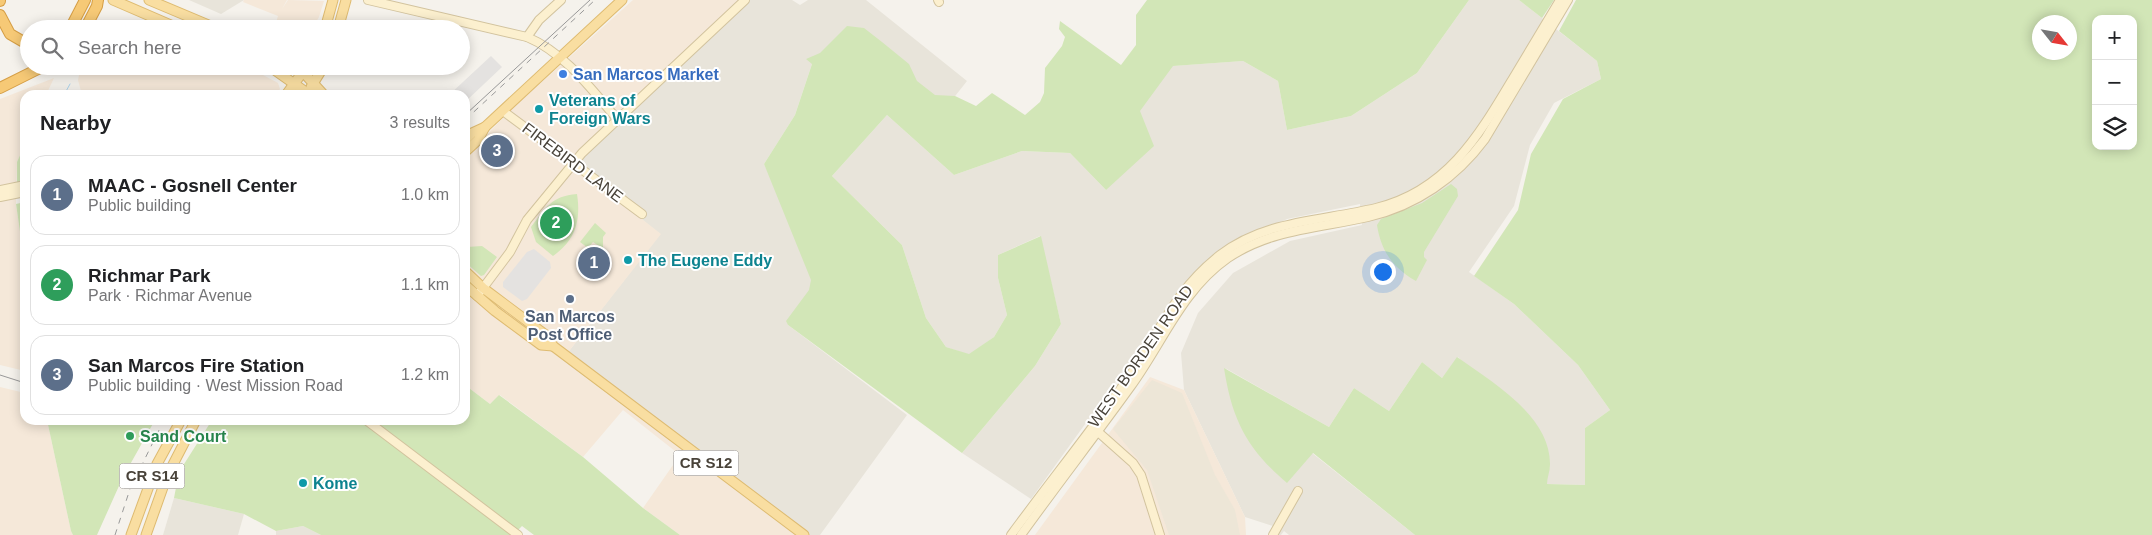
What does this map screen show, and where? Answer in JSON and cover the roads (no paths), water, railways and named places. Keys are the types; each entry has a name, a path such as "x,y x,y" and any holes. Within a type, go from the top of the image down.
{"highway":[{"path":"75,20 85,0"},
{"path":"89,20 98,0"},
{"path":"0,15 10,34 20,40"},
{"path":"0,88 26,75"}],"main road":[{"path":"113,0 159,20"},
{"path":"149,0 197,20"},
{"path":"328,20 334,0"},
{"path":"340,20 346,0"},
{"path":"368,0 454,20"},
{"path":"527,37 539,20 561,0"},
{"path":"470,135 485,127 622,0"},
{"path":"478,296 510,252 527,220 573,163 745,0"},
{"name":"WEST BORDEN ROAD","path":"1010,535 1130,376 1173,304 1196,276 1221,254 1256,234 1276,227 1378,208 1432,182 1447,170 1472,144 1560,0"},
{"name":"WEST BORDEN ROAD","path":"1021,535 1142,370 1178,308 1201,281 1229,258 1260,241 1284,232 1366,218 1392,210 1434,189 1460,168 1476,150 1492,127 1568,0"},
{"path":"470,24 527,37 546,45 560,56 618,120"},
{"path":"282,75 302,90"},
{"path":"290,90 301,75"},
{"path":"308,75 319,90"},
{"path":"309,90 318,75"},
{"name":"FIREBIRD LANE","path":"503,111 642,214"},
{"path":"470,147 478,140 485,127"},
{"path":"0,190 20,189"},
{"path":"0,196 20,190"},
{"name":"CR S12","path":"470,276 483,288 547,336 553,346 804,535"},
{"name":"CR S12","path":"470,289 541,344 553,346"},
{"name":"CR S14","path":"131,535 146,488 178,425"},
{"name":"CR S14","path":"146,535 166,478 193,425"},
{"path":"373,425 518,535"},
{"path":"1098,431 1133,463 1141,475 1160,535"},
{"path":"1272,535 1298,492"},
{"path":"499,521 508,535"}],"waterway":[{"path":"67,90 70,84"}],"tram line":[{"path":"470,110 590,0"},
{"path":"0,375 20,381"}],"railway":[{"path":"470,115 595,0"},
{"path":"115,535 130,489 162,425"}],"place":[{"name":"San Marcos Market","path":"563,74"},
{"name":"Veterans of Foreign Wars","path":"539,109"},
{"name":"San Marcos Fire Station","path":"497,151"},
{"name":"Richmar Park","path":"556,223"},
{"name":"The Eugene Eddy","path":"628,260"},
{"name":"MAAC - Gosnell Center","path":"594,263"},
{"name":"San Marcos Post Office","path":"570,299"},
{"name":"Sand Court","path":"130,436"},
{"name":"Kome","path":"303,483"}]}
